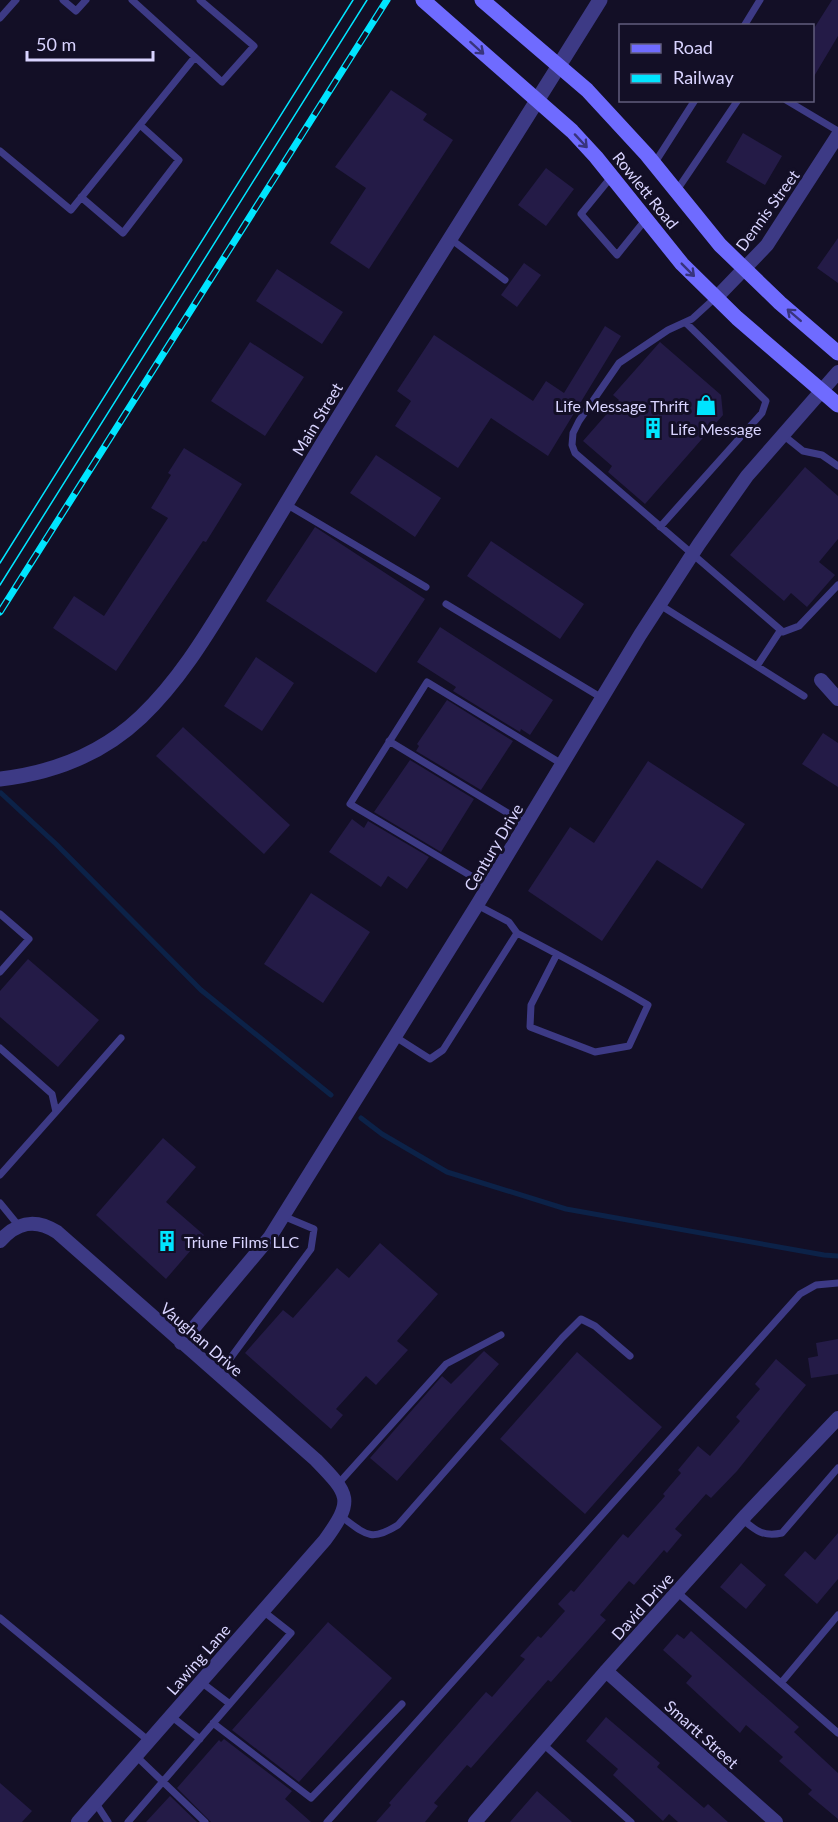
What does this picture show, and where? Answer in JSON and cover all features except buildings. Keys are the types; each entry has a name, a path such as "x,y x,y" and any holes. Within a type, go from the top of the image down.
{"main road":[{"name":"Rowlett Road","path":"423,0 572,131 612,176 682,264 716,298 838,405"},
{"name":"Rowlett Road","path":"482,0 560,65 654,164 720,245 838,353"}],"street":[{"name":"Main Street","path":"0,779 27,776 97,750 141,717 201,644 396,324 452,240 600,0"},
{"name":"Dennis Street","path":"716,298 766,245 838,135"},
{"name":"Century Drive","path":"182,1343 227,1291 282,1216 692,555 747,476 838,372"},
{"path":"820,680 838,699"},
{"name":"Vaughan Drive","path":"9,1233 31,1222 45,1224 57,1232 316,1460 338,1484"},
{"name":"David Drive","path":"476,1822 606,1671 742,1519 838,1418"},
{"path":"338,1484 345,1506 342,1517"},
{"name":"Lawing Lane","path":"78,1822 342,1517"},
{"name":"Smartt Street","path":"606,1671 776,1822"}],"lane":[{"path":"0,18 15,0"},
{"path":"63,0 76,11 86,0"},
{"path":"132,0 222,82 254,46 200,0"},
{"path":"745,24 760,0"},
{"path":"0,151 71,210 195,57"},
{"path":"654,164 694,102"},
{"path":"676,191 737,102"},
{"path":"789,102 838,131"},
{"path":"81,197 123,233 179,160 140,125"},
{"path":"612,176 581,214 616,255 646,219"},
{"path":"452,240 505,280"},
{"path":"716,298 686,323 668,330 619,363 573,433 572,445 575,453 783,632 799,626 838,585"},
{"path":"660,527 762,414 766,401 686,323"},
{"path":"783,435 803,451 822,455 838,466"},
{"path":"286,504 426,587"},
{"path":"446,604 602,698"},
{"path":"660,605 804,696"},
{"path":"757,666 780,630"},
{"path":"488,886 350,804 428,682 562,764"},
{"path":"389,741 526,824"},
{"path":"477,905 509,922 517,933 557,954 648,1005 629,1046 595,1052 530,1027 531,1005 557,954"},
{"path":"0,914 29,939 0,972"},
{"path":"394,1036 430,1059 443,1050 517,933"},
{"path":"0,1175 121,1038"},
{"path":"0,1048 52,1094 56,1112"},
{"path":"0,1203 9,1233"},
{"path":"218,1375 311,1249 314,1229 282,1216"},
{"path":"327,1822 800,1294 816,1285 838,1283"},
{"path":"342,1517 365,1535 382,1536 398,1525 581,1319 595,1326 630,1356"},
{"path":"338,1484 446,1364 501,1335"},
{"path":"742,1519 756,1532 768,1536 782,1533 838,1468"},
{"path":"677,1592 838,1733"},
{"path":"128,1822 291,1633 263,1611"},
{"path":"781,1683 838,1615"},
{"path":"0,1618 148,1741"},
{"path":"201,1682 230,1704"},
{"path":"213,1724 310,1798 402,1704"},
{"path":"171,1716 200,1739"},
{"path":"543,1744 631,1822"},
{"path":"136,1756 205,1822"},
{"path":"96,1802 108,1822"}],"waterway":[{"path":"1,793 56,844 201,990 331,1095"},
{"path":"361,1118 382,1134 447,1172 566,1209 838,1256"}],"tram line":[{"path":"0,563 353,0"},
{"path":"0,585 367,0"}],"railway":[{"path":"0,612 387,0"}],"place":[{"name":"Life Message Thrift","path":"706,405"},
{"name":"Life Message","path":"653,428"},
{"name":"Triune Films LLC","path":"167,1241"}]}
